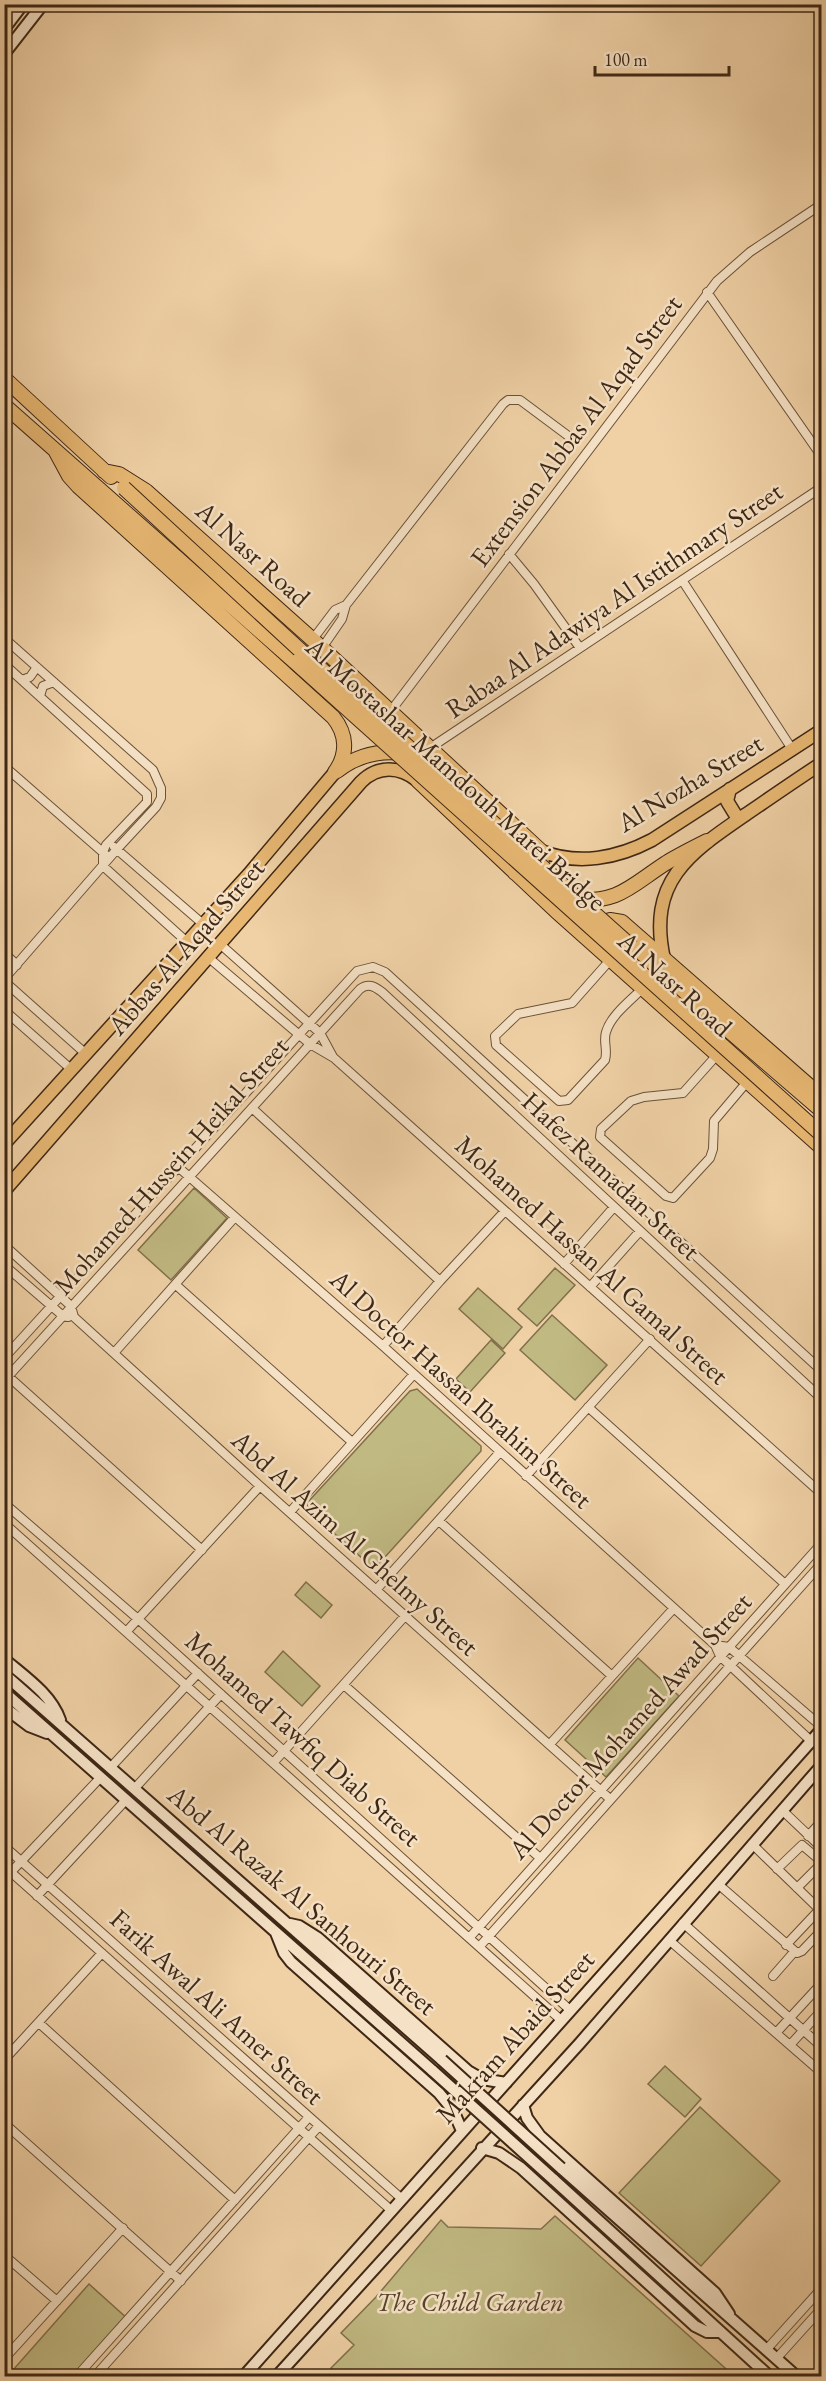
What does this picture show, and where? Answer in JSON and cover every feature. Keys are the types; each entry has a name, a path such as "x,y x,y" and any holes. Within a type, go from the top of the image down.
{"highway":[{"name":"Al Nasr Road","path":"4,378 104,471 134,481 146,491 317,644 541,851"},
{"path":"4,405 56,452 69,476 78,486 333,717 341,730 345,744 342,759 335,772"},
{"name":"Al Mostashar Mamdouh Marei Bridge","path":"56,452 416,770 822,1135"},
{"name":"Al Mostashar Mamdouh Marei Bridge","path":"104,471 302,652 632,947 822,1111"},
{"path":"333,717 345,715 355,707 359,695 354,678"},
{"path":"335,772 368,754 397,752 407,754 462,780"},
{"name":"Al Nasr Road","path":"418,782 595,945 822,1148"},
{"path":"518,875 536,887 559,897 584,901 604,899 627,891 664,864 707,841"},
{"path":"518,875 533,874 540,868 543,860 541,851"},
{"name":"Al Nasr Road","path":"595,945 594,934 599,924 610,920 622,922 822,1097"}],"main road":[{"name":"Al Nozha Street","path":"541,851 570,858 600,858 622,853 652,840 822,729"},
{"name":"Al Nozha Street","path":"663,959 658,933 664,897 682,865 707,841 822,763"},
{"name":"Abbas Al Aqad Street","path":"4,1191 366,777 379,771 393,769 406,773 418,782"},
{"name":"Abbas Al Aqad Street","path":"4,1144 187,942 335,772"},
{"path":"730,789 727,801 738,819"}],"street":[{"path":"4,29 23,4"},
{"path":"4,54 43,4"},
{"path":"16,15 28,24"},
{"name":"Extension Abbas Al Aqad Street","path":"390,712 707,292 735,263 822,204"},
{"path":"707,292 822,457"},
{"path":"317,644 342,619 346,606 503,404 514,399 526,402 572,438"},
{"name":"Rabaa Al Adawiya Al Istithmary Street","path":"430,748 822,487"},
{"path":"509,554 534,584 580,648"},
{"path":"682,580 792,749"},
{"path":"317,644 335,610 346,606"},
{"path":"4,638 153,770 160,783 160,798 156,807 118,848"},
{"path":"4,664 146,792 147,802 108,842 103,866 4,980 86,1053"},
{"path":"22,680 33,674 37,666"},
{"path":"40,696 43,686 54,682"},
{"path":"4,766 106,855"},
{"path":"106,855 111,847 118,848 203,924"},
{"path":"103,866 187,942"},
{"name":"Mohamed Hassan Al Gamal Street","path":"220,944 320,1033 334,1058"},
{"path":"4,953 17,965"},
{"name":"Mohamed Hassan Al Gamal Street","path":"209,958 309,1044 334,1058 822,1494"},
{"path":"611,959 572,1003 524,1012 514,1017 495,1036 496,1045 559,1101 568,1100 605,1060 605,1037 609,1024 643,987"},
{"name":"Mohamed Hussein Heikal Street","path":"4,1358 357,970 373,967"},
{"name":"Hafez Ramadan Street","path":"373,967 385,972 822,1371"},
{"path":"385,995 397,983"},
{"name":"Mohamed Hussein Heikal Street","path":"7,1379 360,989 372,986"},
{"name":"Hafez Ramadan Street","path":"372,986 385,995 822,1399"},
{"path":"4,1010 72,1070"},
{"path":"717,1055 683,1093 644,1096 627,1103 601,1129 600,1137 666,1196 673,1198 710,1158 713,1149 714,1121 747,1082"},
{"path":"252,1108 440,1281"},
{"name":"Al Doctor Hassan Ibrahim Street","path":"178,1167 383,1346 715,1645 720,1656 810,1741"},
{"path":"564,1264 614,1207"},
{"path":"383,1346 505,1211"},
{"path":"114,1353 235,1217"},
{"path":"590,1287 640,1231"},
{"path":"4,1245 71,1306 74,1317 63,1316 4,1265"},
{"path":"176,1285 352,1442"},
{"name":"Abd Al Azim Al Ghelmy Street","path":"74,1317 610,1799"},
{"path":"526,1476 650,1339"},
{"path":"290,1512 414,1374"},
{"path":"7,1379 202,1550"},
{"path":"588,1407 785,1584"},
{"path":"376,1590 500,1452"},
{"path":"127,1631 260,1486"},
{"name":"Mohamed Tawfiq Diab Street","path":"4,1503 138,1619 490,1935 570,2010"},
{"path":"439,1521 612,1676"},
{"name":"Mohamed Tawfiq Diab Street","path":"4,1523 561,2020"},
{"name":"Al Doctor Mohamed Awad Street","path":"470,1937 822,1543"},
{"name":"Al Doctor Mohamed Awad Street","path":"480,1946 822,1563"},
{"path":"549,1744 674,1608"},
{"path":"274,1762 405,1616"},
{"path":"715,1645 729,1647 822,1728"},
{"name":"Abd Al Razak Al Sanhouri Street","path":"4,1659 50,1701 61,1723 286,1924 299,1926 318,1938 463,2067 482,2079 506,2083"},
{"path":"111,1767 198,1673"},
{"path":"4,1674 61,1723"},
{"path":"344,1685 540,1858"},
{"path":"4,1692 51,1734"},
{"path":"135,1788 221,1694"},
{"name":"Abd Al Razak Al Sanhouri Street","path":"4,1707 29,1726 51,1734 276,1933 284,1953 291,1962 439,2093 453,2110 462,2131"},
{"name":"Makram Abaid Street","path":"243,2376 822,1728"},
{"name":"Makram Abaid Street","path":"277,2376 523,2105 822,1765"},
{"path":"11,1872 100,1778"},
{"path":"38,1896 125,1801"},
{"path":"782,1810 822,1848"},
{"path":"808,1836 822,1821"},
{"path":"752,1844 820,1911 786,1945"},
{"path":"777,1869 802,1845 822,1862 797,1888"},
{"name":"Farik Awal Ali Amer Street","path":"4,1846 402,2199"},
{"name":"Farik Awal Ali Amer Street","path":"4,1866 392,2211"},
{"path":"717,1884 794,1952 802,1952 822,1930"},
{"path":"683,1923 822,2047"},
{"path":"286,1924 796,2376"},
{"path":"276,1933 433,2071 769,2376"},
{"path":"669,1940 822,2073"},
{"path":"773,1976 794,1952"},
{"path":"4,2060 102,1953"},
{"path":"776,2033 822,1983"},
{"path":"790,2045 822,2010"},
{"path":"39,2023 235,2200"},
{"path":"439,2093 448,2092 457,2087 463,2067"},
{"path":"523,2105 530,2125 549,2145 715,2293 722,2301 731,2320"},
{"path":"77,2376 309,2117"},
{"path":"4,2123 181,2281"},
{"path":"95,2376 319,2126"},
{"path":"527,2174 527,2160 532,2152 540,2146 549,2145"},
{"path":"482,2148 506,2157 527,2174 695,2326 707,2332 720,2332"},
{"path":"4,2359 123,2228"},
{"path":"4,2255 57,2301"},
{"path":"766,2350 822,2288"},
{"path":"776,2359 822,2308"}],"green space":[{"path":"194,1188 227,1218 171,1280 138,1250"},
{"path":"555,1268 575,1285 537,1326 518,1309"},
{"path":"478,1288 522,1327 503,1349 459,1309"},
{"path":"552,1315 607,1365 575,1400 520,1350"},
{"path":"491,1340 505,1353 470,1392 456,1379"},
{"path":"417,1389 481,1446 481,1451 376,1567 371,1566 309,1511 307,1503 410,1391"},
{"path":"306,1582 332,1605 321,1618 295,1595"},
{"path":"283,1651 320,1686 302,1706 265,1672"},
{"path":"638,1658 679,1696 606,1777 565,1740"},
{"path":"665,2066 701,2099 685,2117 648,2084"},
{"path":"700,2107 780,2181 701,2266 619,2193"},
{"name":"The Child Garden","path":"555,2216 734,2376 339,2376 331,2368 354,2345 341,2333 376,2297 441,2220 448,2227 541,2229"},
{"path":"89,2284 129,2320 77,2376 19,2376 12,2371"}]}
